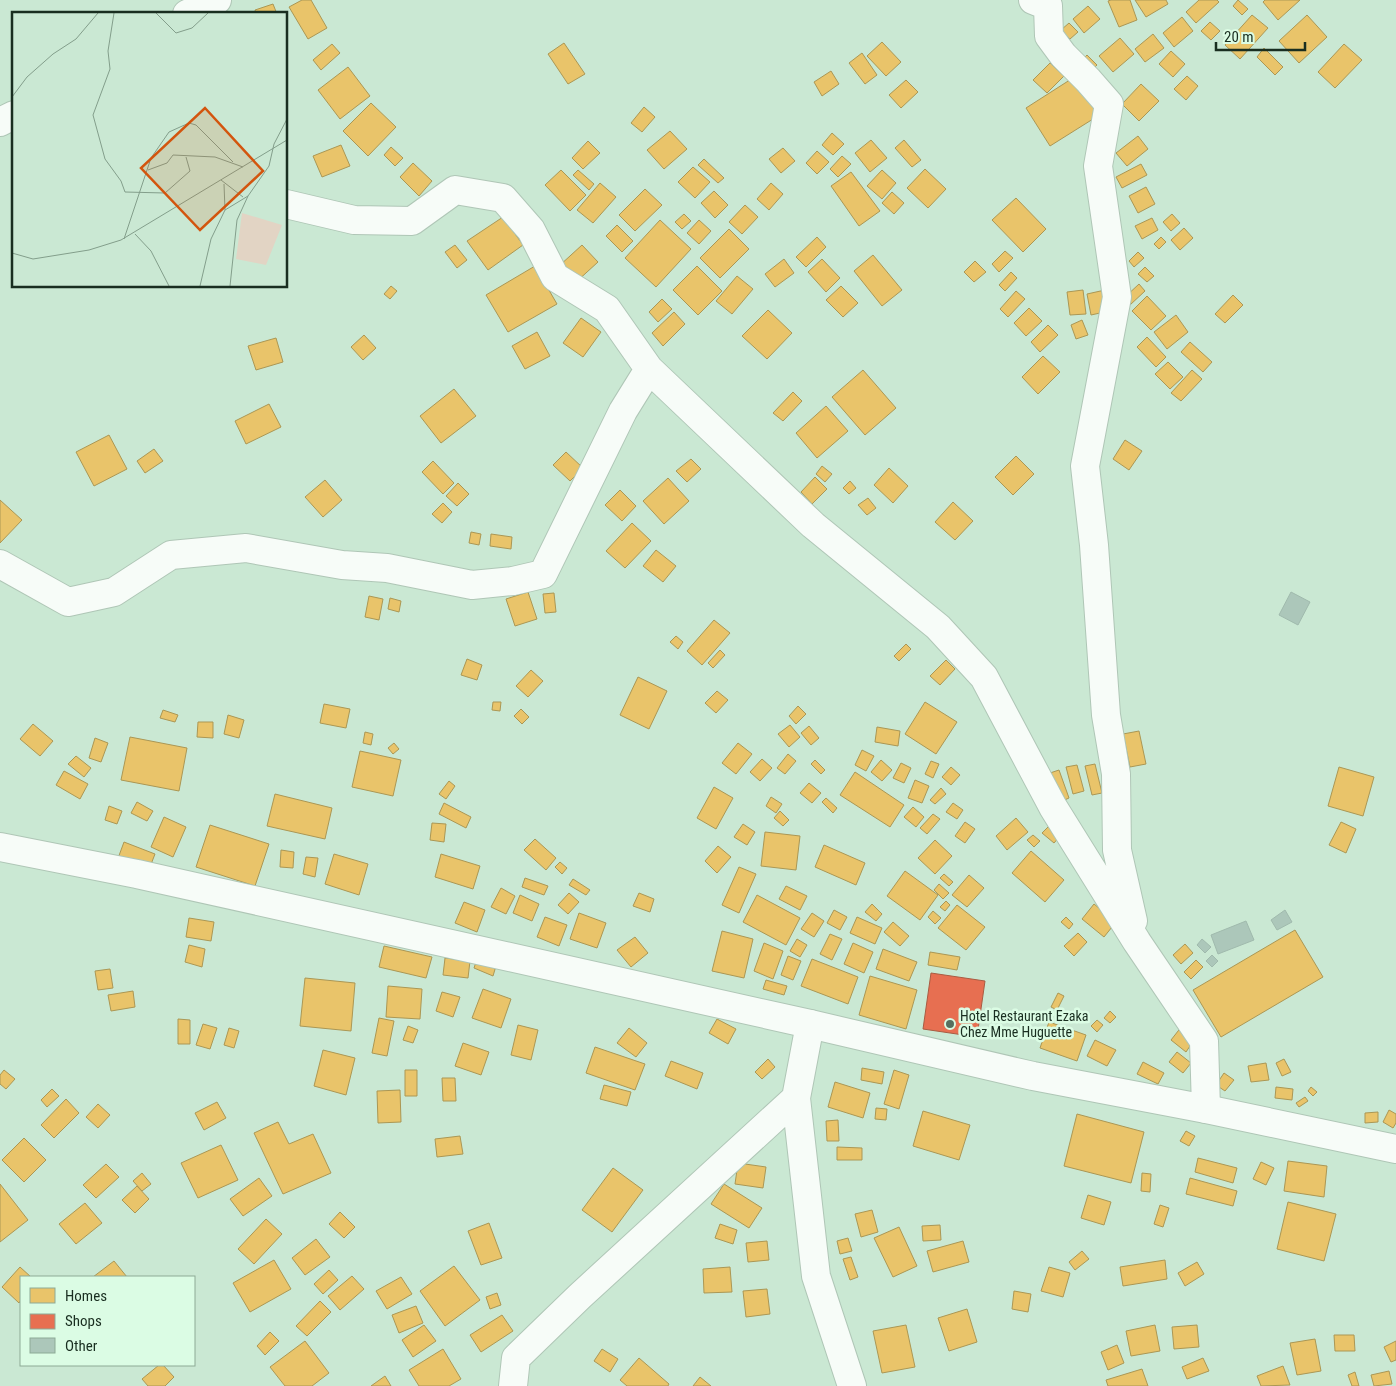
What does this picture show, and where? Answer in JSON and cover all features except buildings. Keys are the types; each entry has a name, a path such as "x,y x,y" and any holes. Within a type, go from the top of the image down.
{"street":[{"path":"191,12 217,0"},
{"path":"1033,0 1048,6 1049,36 1063,55 1109,104 1098,166 1117,297 1085,466 1094,545 1106,715 1116,774 1117,850 1138,942"},
{"path":"0,122 12,116"},
{"path":"288,204 354,220 412,221 455,190 503,198 531,230 554,276 607,309 649,369 814,525 938,627 984,677 1052,807 1204,1041 1206,1108"},
{"path":"0,564 68,602 114,592 171,555 246,548 342,565 387,568 472,585 513,581 543,574 624,411 649,369"},
{"path":"0,847 147,876 810,1024 1032,1076 1206,1108 1396,1149"},
{"path":"810,1024 796,1098 816,1276 852,1386"},
{"path":"513,1386 516,1358 580,1296 796,1098"}],"place":[{"name":"Hotel Restaurant Ezaka Chez Mme Huguette","path":"950,1024"}]}
